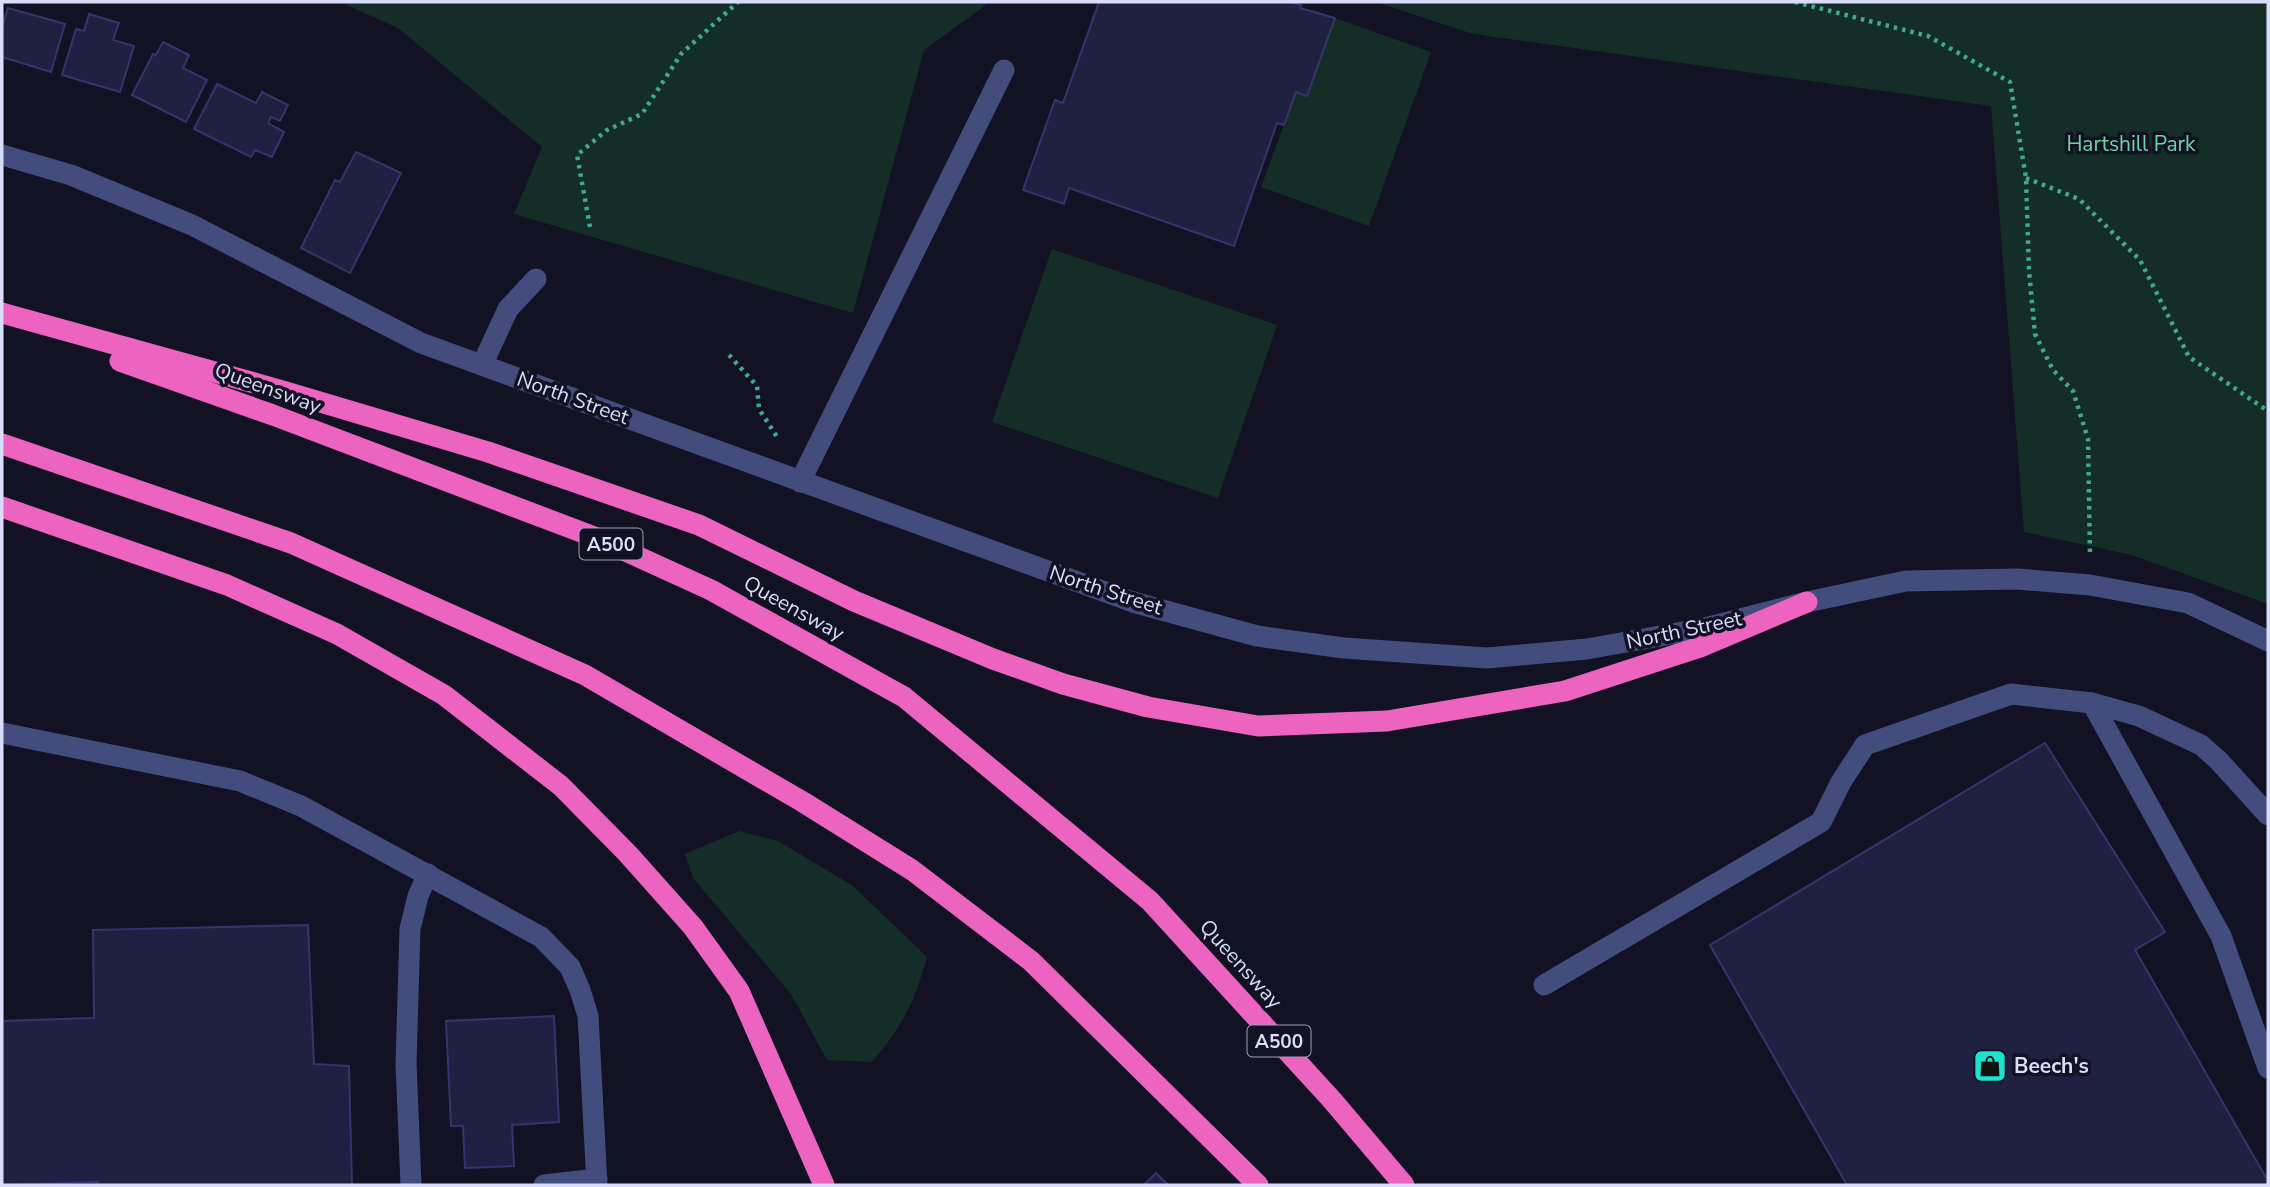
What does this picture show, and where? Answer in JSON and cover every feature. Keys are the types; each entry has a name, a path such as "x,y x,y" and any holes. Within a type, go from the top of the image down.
{"highway":[{"path":"2,313 283,391 488,452 699,525 854,601 993,659 1063,684 1148,707 1258,726 1387,721 1565,691 1700,647 1807,602"},
{"name":"Queensway","path":"2,319 273,415 597,538 711,590 904,697 1150,901 1332,1100 1404,1185"},
{"path":"2,444 291,543 585,675 803,802 912,870 1031,961 1258,1185"},
{"path":"2,507 227,585 337,634 444,695 561,786 693,927 739,991 824,1185"}],"street":[{"path":"800,482 1004,70"},
{"name":"North Street","path":"2,155 71,175 192,225 421,343 1133,601 1257,636 1344,648 1487,658 1587,649 1705,628 1906,581 2017,579 2090,585 2188,603 2268,642"},
{"path":"482,365 508,309 536,279"},
{"path":"1544,985 1821,822 1841,782 1865,746 2011,694 2092,703 2139,716 2201,745 2268,814"},
{"path":"2092,703 2221,936 2268,1068"},
{"path":"2,733 240,781 301,806 541,937 569,967 588,1016 597,1182 544,1185"},
{"path":"411,1185 406,1063 410,929 418,896 428,874"}],"path":[{"path":"590,226 578,155 607,130 642,114 681,54 738,2"},
{"path":"1794,2 1928,36 2010,82 2026,178 2029,271 2035,334 2053,370 2073,391 2088,439 2090,585"},
{"path":"2026,178 2079,200 2140,260 2189,356 2268,411"},
{"path":"729,355 757,386 759,409 779,441 766,469"}],"green space":[{"path":"340,2 990,2 924,50 853,313 514,214 542,147 398,28"},
{"name":"Hartshill Park","path":"1376,2 2268,2 2268,604 2132,555 2024,532 1991,106 1473,34"},
{"path":"1335,18 1431,52 1369,226 1261,187 1296,92 1307,96"},
{"path":"1052,249 1277,325 1218,498 992,422"},
{"path":"739,831 778,841 853,886 927,957 906,1013 872,1062 827,1060 791,994 693,878 685,854"}],"building":[{"path":"1099,2 1291,2 1301,5 1300,8 1335,18 1307,96 1296,92 1284,125 1277,123 1234,246 1069,188 1064,204 1023,190 1055,100 1063,103"},
{"path":"8,8 65,24 51,72 2,57 2,27"},
{"path":"89,14 119,23 113,40 134,46 120,92 62,75 76,29 84,31"},
{"path":"163,42 189,55 183,68 207,80 186,122 132,95 153,54 156,55"},
{"path":"217,84 256,103 262,92 288,105 280,121 271,117 268,123 284,132 272,157 255,150 251,157 194,129"},
{"path":"356,152 401,173 350,273 301,248 335,180 340,182"},
{"name":"Beech's","path":"2045,743 2165,932 2135,950 2268,1185 1847,1185 1710,945"},
{"path":"308,925 314,1064 349,1066 352,1185 98,1185 98,1182 2,1185 2,1021 94,1018 93,930"},
{"path":"554,1016 559,1122 512,1125 514,1166 465,1168 463,1126 451,1126 446,1021"},
{"path":"1156,1173 1168,1185 1144,1185"}],"place":[{"name":"Beech's","path":"1990,1066"}]}
